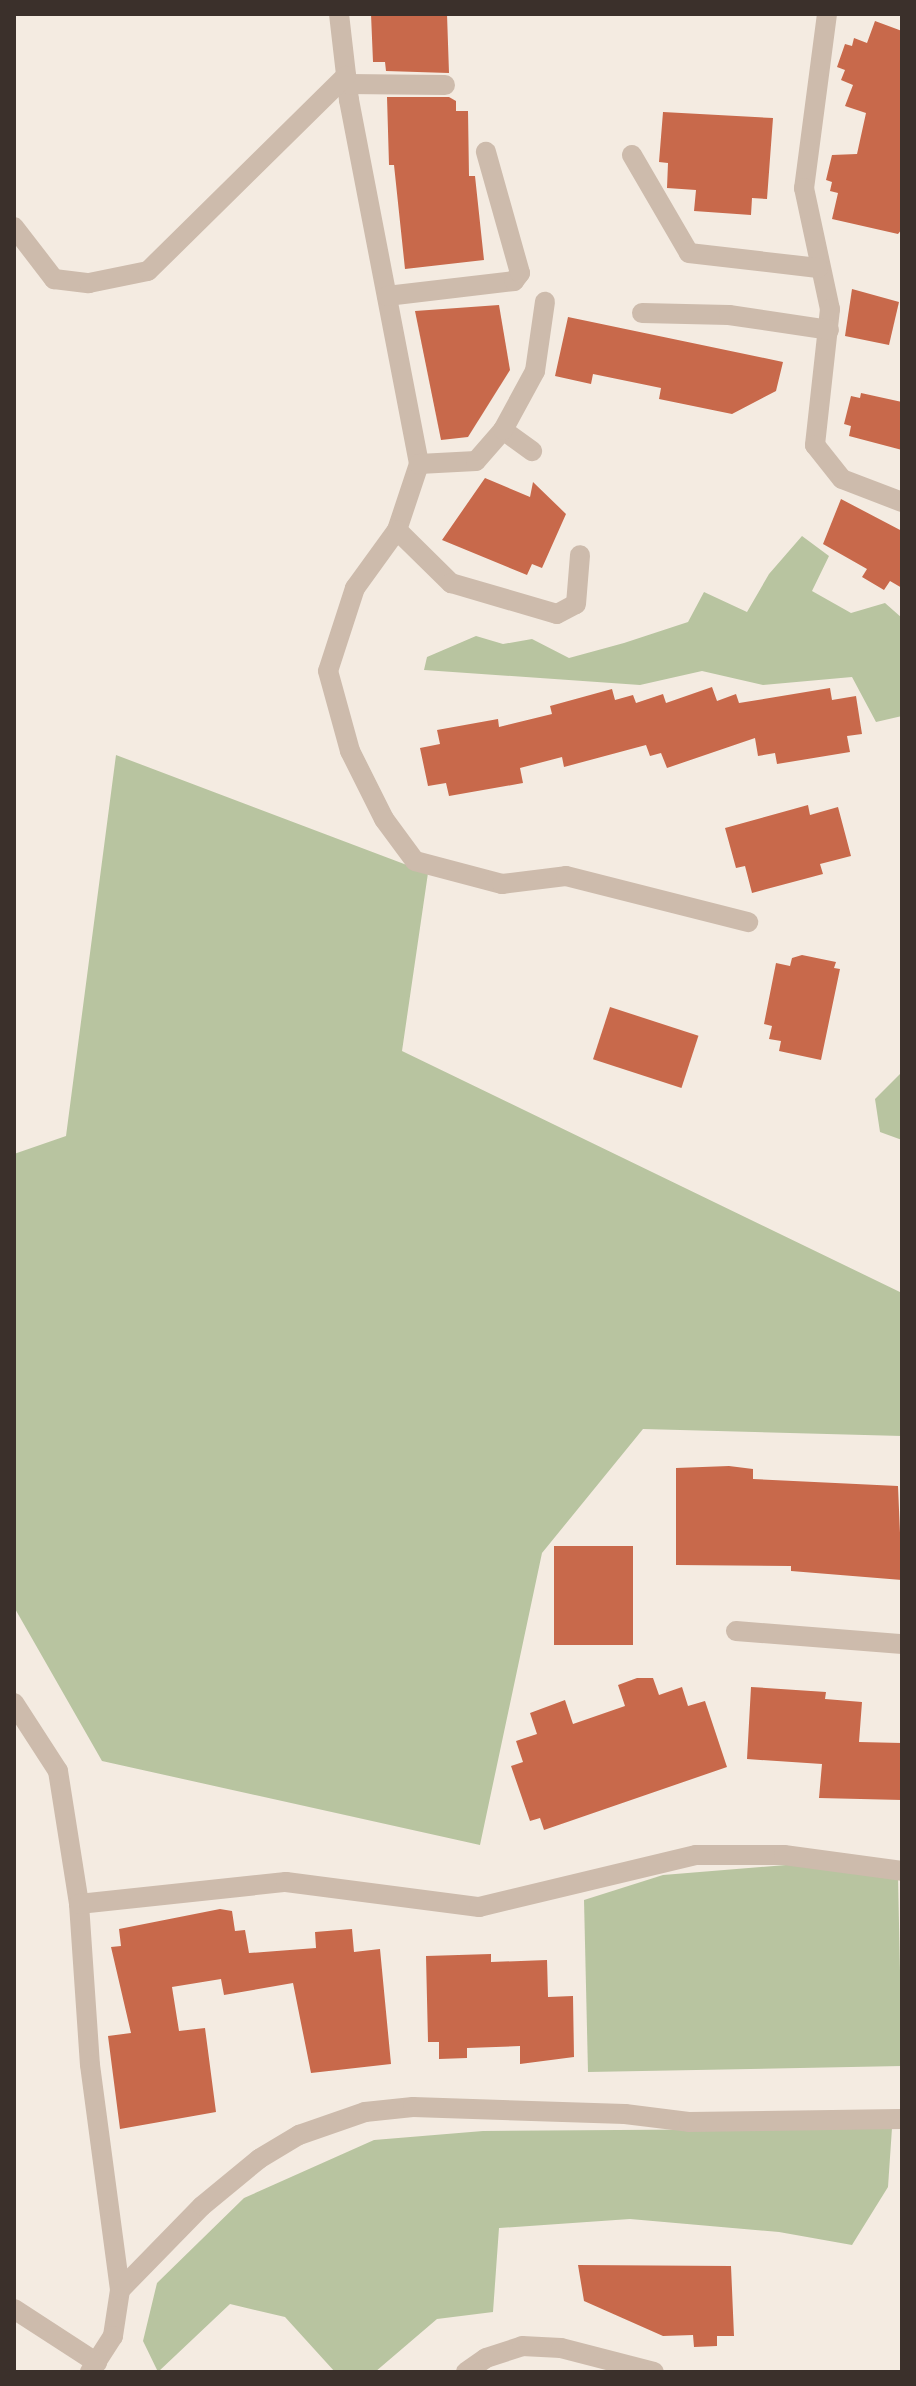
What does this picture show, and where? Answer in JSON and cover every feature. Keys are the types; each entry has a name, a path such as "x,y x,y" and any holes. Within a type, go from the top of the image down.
{"street":[{"path":"339,14 347,80 419,464 397,530 355,588 328,671 350,751 384,819 415,861 502,884 566,876 748,922"},
{"path":"827,14 805,160 804,188 818,268 830,309 815,445 842,479 902,502"},
{"path":"14,227 54,279 89,283 148,271 347,80 445,85"},
{"path":"387,296 514,281 520,273 486,152"},
{"path":"632,155 689,253 818,268"},
{"path":"419,464 476,461 503,430 535,371 545,302"},
{"path":"642,313 729,315 829,330"},
{"path":"503,430 532,451"},
{"path":"397,530 451,583 557,614 576,604 580,555"},
{"path":"736,1631 902,1644"},
{"path":"14,1703 58,1771 79,1904 90,2065 120,2290 113,2336 93,2368 14,2309"},
{"path":"79,1904 286,1882 479,1907 696,1855 784,1855 902,1871"},
{"path":"120,2290 202,2206 259,2159 307,2132 365,2112 413,2107 625,2114 689,2122 902,2119"},
{"path":"466,2372 486,2358 522,2346 561,2348 654,2372"}],"green space":[{"path":"802,536 829,556 812,591 851,613 885,603 902,618 902,716 876,722 852,677 763,685 702,671 640,685 424,670 427,657 476,636 503,644 532,639 569,658 624,643 688,622 704,592 747,612 769,574"},
{"path":"116,755 428,873 402,1051 902,1293 902,1436 643,1429 542,1553 480,1845 102,1761 14,1607 14,1154 66,1136"},
{"path":"902,1072 902,1140 880,1132 875,1099"},
{"path":"798,1864 898,1876 902,2066 588,2072 584,1900 663,1875"},
{"path":"892,2128 888,2187 852,2245 779,2232 630,2219 499,2228 493,2312 437,2319 375,2372 335,2372 285,2317 230,2304 158,2372 143,2341 157,2283 244,2198 374,2140 483,2131"}],"building":[{"path":"371,14 447,14 449,73 386,71 385,62 373,62"},
{"path":"875,21 902,31 902,229 898,234 832,219 838,193 830,191 832,182 826,180 832,155 857,154 866,113 845,106 853,85 841,80 845,70 837,67 845,44 852,46 854,38 867,43"},
{"path":"387,97 449,97 456,101 456,111 468,111 469,176 475,176 484,260 405,269 394,165 389,165"},
{"path":"663,112 773,118 767,199 752,198 751,215 694,211 696,190 667,188 668,163 659,162"},
{"path":"852,289 899,302 889,345 845,336"},
{"path":"499,305 510,370 468,437 441,440 415,311"},
{"path":"568,317 783,362 776,391 732,414 659,399 661,388 593,374 591,384 555,376"},
{"path":"861,393 902,402 902,450 849,436 851,426 844,424 851,396 860,398"},
{"path":"485,478 530,497 533,482 566,514 542,568 532,564 527,575 442,540"},
{"path":"841,499 902,531 902,588 890,581 884,590 862,577 867,569 823,544"},
{"path":"712,687 717,701 736,694 739,703 830,688 832,700 856,696 862,734 847,736 850,752 777,764 775,753 758,756 755,738 667,768 661,753 650,756 646,745 564,767 562,757 520,768 523,783 449,796 446,783 428,786 420,748 440,744 437,730 498,719 499,727 552,714 550,706 612,689 615,700 633,695 636,703 663,694 666,703"},
{"path":"808,805 810,815 838,807 851,856 820,864 823,874 752,893 745,866 736,868 725,828"},
{"path":"802,955 836,962 834,968 840,969 821,1060 779,1051 781,1041 769,1039 772,1026 764,1024 776,963 790,966 792,958"},
{"path":"610,1007 698,1036 681,1088 593,1059"},
{"path":"729,1466 753,1469 753,1479 898,1486 902,1580 791,1571 791,1566 676,1565 676,1468"},
{"path":"554,1546 633,1546 633,1645 554,1645"},
{"path":"637,1678 653,1678 659,1695 682,1687 688,1706 705,1701 727,1767 544,1830 540,1818 530,1821 511,1766 523,1762 516,1741 537,1734 530,1713 565,1700 573,1724 625,1706 618,1685"},
{"path":"751,1687 826,1692 825,1699 862,1702 859,1742 902,1743 902,1800 819,1798 822,1764 747,1759"},
{"path":"220,1909 232,1911 235,1931 245,1930 249,1953 316,1948 315,1932 352,1929 354,1952 380,1949 391,2064 311,2073 293,1983 224,1995 221,1979 172,1987 179,2031 205,2028 216,2112 120,2129 108,2036 131,2033 111,1947 121,1946 119,1929"},
{"path":"491,1954 491,1962 547,1960 548,1997 573,1996 574,2057 520,2064 520,2046 467,2048 467,2058 439,2059 439,2042 428,2042 426,1956"},
{"path":"578,2265 731,2266 734,2336 717,2336 717,2346 694,2347 693,2335 663,2336 584,2301"}]}
